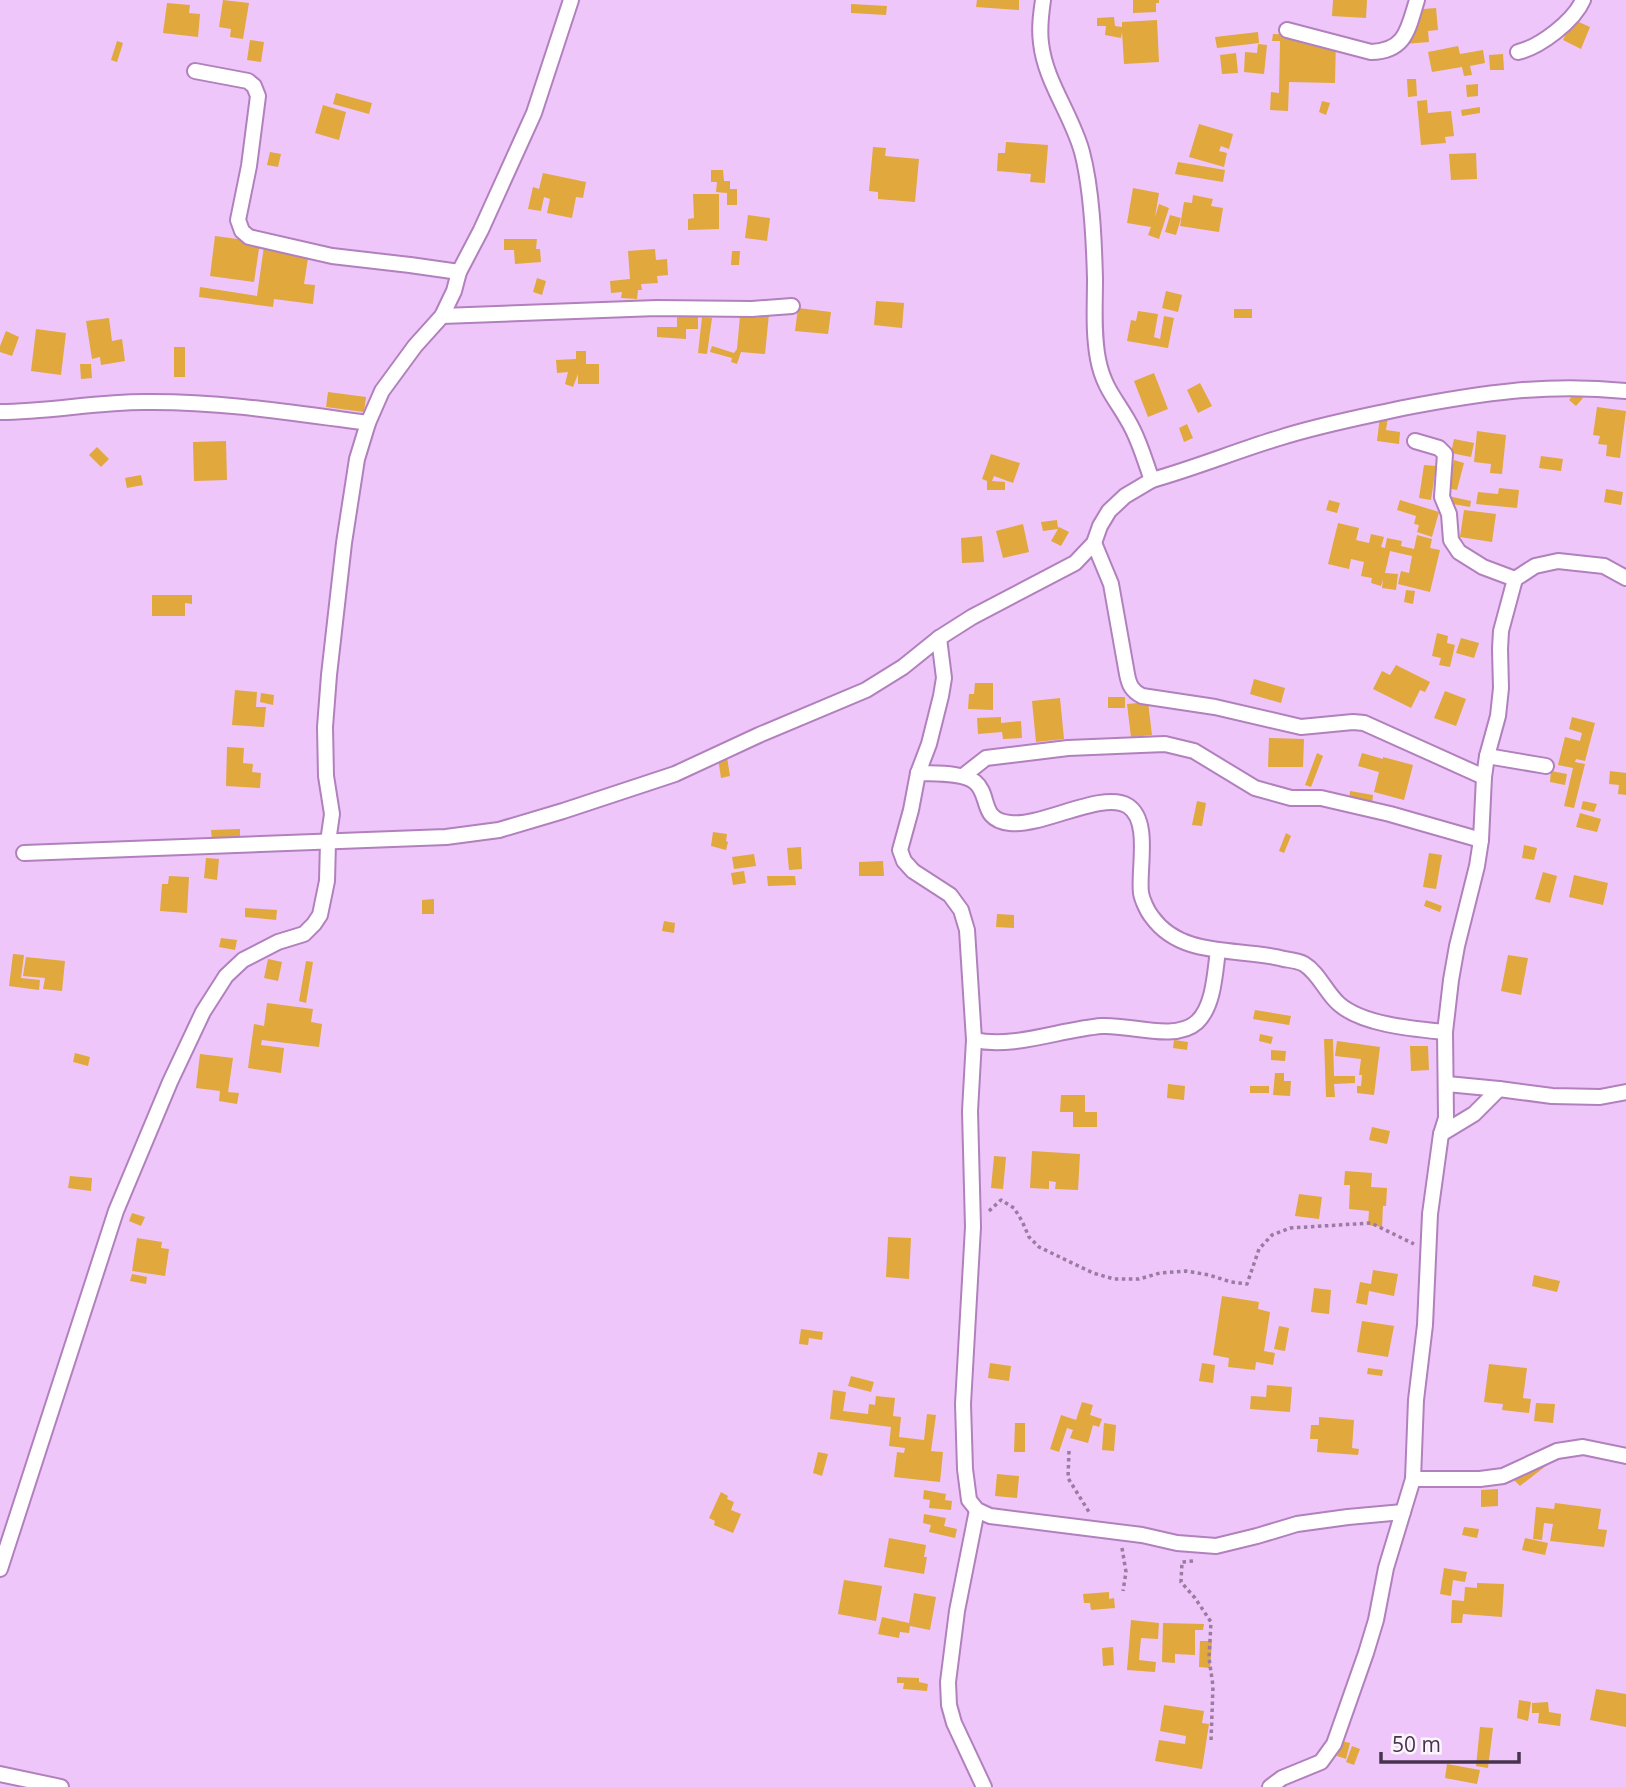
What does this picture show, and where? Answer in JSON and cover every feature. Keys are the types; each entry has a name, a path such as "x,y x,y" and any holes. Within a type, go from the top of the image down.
{"street":[{"path":"0,1569 116,1211 170,1082 203,1012 226,976 243,960 304,934 320,915 327,881 332,814 326,776 328,675 357,459 368,422 382,391 415,346 442,316 454,291 459,272 534,113 570,0"},
{"path":"1043,0 1041,44 1048,71 1082,153 1090,202 1094,244 1093,322 1098,358 1104,382 1133,429 1152,480"},
{"path":"1287,30 1371,52 1386,52 1396,47 1404,37 1417,0"},
{"path":"1518,52 1546,39 1564,25 1583,0"},
{"path":"195,71 248,80 258,96 238,220 242,231 250,237 332,256 459,272"},
{"path":"442,316 792,306"},
{"path":"24,853 446,837 499,830 675,774 759,734 866,690 904,667 939,638 972,617 1074,563 1094,543 1108,511 1125,496 1152,480 1281,437 1460,397 1558,387 1626,391"},
{"path":"0,412 115,402 198,402 368,422"},
{"path":"1415,441 1439,448 1445,454 1442,497 1449,514 1451,540 1459,552 1483,568 1515,579"},
{"path":"1094,543 1111,584 1126,674 1134,692 1142,696 1215,707 1301,727 1364,723 1484,777"},
{"path":"1270,1787 1282,1778 1321,1762 1334,1744 1367,1653 1386,1568 1413,1479 1416,1400 1425,1325 1430,1214 1441,1133 1446,1118 1446,1032 1451,980 1477,866 1484,777 1502,688 1501,631 1515,579 1535,566 1558,561 1604,566 1626,578"},
{"path":"939,638 944,678 900,850 904,861 914,871 950,895 961,910 967,930 974,1040 970,1111 973,1227 962,1404 969,1500 977,1510 990,1516 1142,1535 1177,1543 1216,1546 1297,1524 1404,1513"},
{"path":"963,776 986,758 1068,748 1165,744 1194,751 1255,788 1291,798 1321,798 1481,840"},
{"path":"1487,756 1546,766"},
{"path":"918,773 963,776 975,782 982,792 988,812 1009,824 1029,822 1103,802 1121,803 1131,808 1139,821 1142,894 1151,916 1167,933 1185,943 1218,950 1275,956 1304,964 1341,1007 1357,1015 1407,1028 1446,1032"},
{"path":"974,1040 1006,1043 1104,1026 1182,1030 1197,1021 1206,1008 1214,987 1218,950"},
{"path":"1447,1084 1552,1096 1600,1097 1626,1092"},
{"path":"1441,1133 1474,1114 1499,1089"},
{"path":"1413,1479 1480,1479 1503,1476 1557,1451 1583,1447 1626,1456"},
{"path":"977,1510 957,1611 948,1682 949,1705 954,1723 984,1787"},
{"path":"0,1774 61,1787"}],"path":[{"path":"973,1227 1001,1200 1014,1208 1029,1237 1039,1247 1093,1273 1114,1279 1139,1279 1186,1270 1247,1284 1259,1249 1272,1235 1290,1228 1371,1223 1429,1251"},
{"path":"1212,1741 1210,1622 1181,1582 1182,1562 1191,1562 1216,1546"}],"building":[{"path":"223,0 249,3 243,39 230,37 231,29 219,27"},
{"path":"977,0 1019,0 1019,10 976,7"},
{"path":"1133,0 1159,0 1159,3 1156,3 1156,12 1133,13"},
{"path":"1333,0 1367,0 1366,18 1332,16"},
{"path":"167,3 190,5 189,13 200,14 198,37 163,33"},
{"path":"851,4 887,6 886,15 851,13"},
{"path":"1436,8 1438,30 1428,31 1429,42 1404,44 1402,21 1412,20 1411,10"},
{"path":"1114,17 1115,26 1122,27 1122,22 1157,20 1159,62 1124,64 1122,32 1121,38 1105,35 1106,26 1097,26 1097,18"},
{"path":"1572,19 1590,27 1581,49 1563,40"},
{"path":"1258,32 1259,43 1217,48 1215,37"},
{"path":"1273,34 1336,36 1335,83 1289,82 1288,111 1270,110 1271,92 1279,93 1280,41 1272,41"},
{"path":"250,40 264,42 261,62 247,60"},
{"path":"117,41 123,43 117,62 111,60"},
{"path":"1258,44 1267,45 1264,74 1244,72 1245,52 1257,53"},
{"path":"1458,46 1460,54 1483,50 1485,63 1470,66 1472,75 1464,76 1462,67 1432,72 1428,52"},
{"path":"1236,53 1238,73 1222,74 1220,55"},
{"path":"1503,54 1504,70 1490,70 1489,55"},
{"path":"1407,79 1416,79 1417,96 1408,97"},
{"path":"1478,84 1478,96 1467,97 1466,85"},
{"path":"336,93 372,103 369,114 333,104"},
{"path":"1427,100 1428,113 1451,111 1454,136 1445,137 1446,143 1421,145 1417,101"},
{"path":"1322,101 1330,103 1326,115 1319,112"},
{"path":"323,105 346,112 339,140 315,133"},
{"path":"1480,107 1480,113 1462,116 1461,110"},
{"path":"1199,124 1233,134 1229,149 1221,146 1219,151 1227,153 1224,167 1189,157"},
{"path":"1006,142 1048,145 1045,183 1030,182 1031,174 997,171 998,153 1005,153"},
{"path":"873,147 886,148 885,156 919,159 915,202 878,199 878,192 869,191"},
{"path":"270,152 281,154 278,167 267,165"},
{"path":"1476,153 1477,179 1451,180 1449,154"},
{"path":"1178,162 1225,170 1223,182 1175,174"},
{"path":"711,170 723,170 724,181 730,181 730,189 737,189 737,205 727,205 727,193 716,192 717,182 711,182"},
{"path":"543,173 586,182 583,198 576,197 572,218 547,213 550,199 544,197 541,211 528,209 533,187 539,189"},
{"path":"1133,188 1159,193 1155,217 1159,204 1169,208 1159,239 1148,235 1151,227 1127,223"},
{"path":"693,194 719,194 719,229 688,230 688,219 694,218"},
{"path":"1193,195 1213,199 1211,206 1223,208 1219,232 1180,226 1184,202 1192,203"},
{"path":"748,215 770,218 767,241 745,238"},
{"path":"1170,215 1181,218 1176,235 1165,232"},
{"path":"215,236 260,242 254,282 210,276"},
{"path":"504,239 537,239 536,249 540,249 541,262 515,264 514,250 504,250"},
{"path":"264,246 309,252 304,284 315,285 313,304 274,299 273,307 199,297 200,287 257,296"},
{"path":"655,249 656,260 667,259 668,275 657,276 658,283 641,284 642,290 638,290 637,299 621,298 622,292 611,293 610,281 630,279 628,251"},
{"path":"732,251 740,251 739,265 731,265"},
{"path":"537,278 546,281 542,295 533,292"},
{"path":"1166,291 1182,295 1178,312 1162,308"},
{"path":"876,301 904,303 902,328 874,325"},
{"path":"798,308 831,312 828,334 795,331"},
{"path":"1234,309 1252,309 1252,318 1234,318"},
{"path":"1138,311 1158,314 1154,337 1160,339 1164,316 1174,318 1168,348 1127,341 1131,320 1136,321"},
{"path":"760,313 769,314 765,354 741,352 737,364 731,362 732,358 710,352 712,346 734,353 737,349 740,316 759,318"},
{"path":"677,317 698,317 698,329 686,329 686,339 657,337 657,327 677,327"},
{"path":"702,317 712,318 707,354 698,353"},
{"path":"109,318 112,341 122,339 125,361 101,365 100,357 92,359 86,321"},
{"path":"36,329 66,333 61,375 31,371"},
{"path":"6,331 19,337 12,356 0,352"},
{"path":"174,347 185,347 185,377 174,377"},
{"path":"576,351 586,351 586,364 599,364 599,384 578,384 578,374 573,387 565,384 568,372 557,373 556,360 576,359"},
{"path":"80,364 91,364 92,378 81,379"},
{"path":"1154,373 1168,409 1148,417 1134,381"},
{"path":"1200,383 1212,406 1198,413 1187,390"},
{"path":"328,392 366,397 364,412 326,407"},
{"path":"1575,392 1583,398 1576,406 1569,400"},
{"path":"1597,407 1626,411 1620,458 1606,456 1607,445 1598,444 1600,436 1593,435"},
{"path":"1380,416 1388,417 1386,430 1400,432 1399,444 1377,441"},
{"path":"1187,424 1193,438 1184,442 1179,428"},
{"path":"1477,431 1506,435 1502,474 1490,473 1491,464 1474,462"},
{"path":"1454,439 1474,443 1471,457 1451,453"},
{"path":"226,441 227,480 194,481 193,442"},
{"path":"97,447 109,459 101,467 89,455"},
{"path":"991,454 1020,463 1013,483 994,476 992,481 1005,482 1005,490 987,490 987,481 982,479"},
{"path":"1541,456 1563,459 1561,471 1539,468"},
{"path":"1454,460 1464,463 1457,490 1447,488"},
{"path":"1424,465 1436,466 1431,500 1419,498"},
{"path":"141,475 143,485 127,488 125,478"},
{"path":"1499,488 1519,490 1517,508 1476,504 1478,492 1498,494"},
{"path":"1606,489 1623,492 1621,505 1604,502"},
{"path":"1448,496 1471,501 1470,507 1447,503"},
{"path":"1329,500 1340,503 1337,513 1326,510"},
{"path":"1400,500 1439,512 1432,537 1417,532 1419,525 1414,524 1416,516 1397,510"},
{"path":"1464,510 1496,514 1492,542 1460,537"},
{"path":"1057,520 1058,528 1069,532 1061,546 1051,541 1058,529 1043,531 1041,522"},
{"path":"1338,523 1359,528 1356,540 1369,543 1371,534 1384,537 1381,547 1385,548 1387,538 1402,541 1401,546 1414,549 1417,535 1432,539 1430,548 1440,550 1430,592 1398,584 1401,571 1409,573 1412,556 1390,551 1385,573 1398,574 1396,590 1382,588 1383,579 1381,586 1371,583 1372,578 1361,576 1364,562 1351,559 1349,569 1328,564"},
{"path":"1023,524 1029,552 1003,558 996,531"},
{"path":"982,536 984,562 962,563 961,538"},
{"path":"1406,590 1415,591 1413,604 1404,602"},
{"path":"152,595 192,595 192,604 185,603 185,616 152,616"},
{"path":"1437,633 1448,636 1447,643 1455,645 1450,667 1439,665 1441,658 1432,656"},
{"path":"1461,638 1479,643 1474,658 1456,653"},
{"path":"1396,665 1430,682 1425,692 1420,690 1411,708 1373,689 1382,671 1390,675"},
{"path":"1254,679 1285,688 1281,703 1250,694"},
{"path":"975,683 993,683 993,710 968,709 969,694 974,694"},
{"path":"235,690 257,692 256,707 266,707 264,727 232,725"},
{"path":"1445,691 1466,699 1456,726 1434,718"},
{"path":"261,693 274,695 273,705 260,702"},
{"path":"1108,697 1125,697 1125,708 1108,708"},
{"path":"1060,698 1064,739 1036,742 1032,701"},
{"path":"1148,702 1152,735 1131,737 1127,704"},
{"path":"1001,717 1001,723 1021,721 1022,738 1003,739 1002,732 978,734 977,718"},
{"path":"1572,717 1595,723 1585,761 1576,759 1575,762 1585,764 1574,808 1564,806 1573,768 1558,765 1565,737 1580,741 1582,733 1569,729"},
{"path":"1269,738 1304,739 1303,767 1268,767"},
{"path":"227,747 244,748 243,763 253,764 252,772 261,773 260,788 226,786"},
{"path":"1317,753 1323,756 1311,787 1305,785"},
{"path":"1362,753 1413,765 1404,800 1374,792 1379,772 1358,766"},
{"path":"727,757 730,776 721,778 718,758"},
{"path":"1551,771 1567,774 1565,785 1550,782"},
{"path":"1610,771 1626,773 1626,795 1618,794 1619,785 1609,784"},
{"path":"1350,791 1373,795 1372,805 1349,802"},
{"path":"1197,801 1206,803 1202,826 1192,825"},
{"path":"1583,801 1597,804 1594,812 1581,809"},
{"path":"1580,813 1601,819 1597,832 1576,827"},
{"path":"240,829 240,838 212,840 211,830"},
{"path":"713,832 727,834 726,850 711,846"},
{"path":"1286,833 1291,836 1284,853 1279,851"},
{"path":"1524,845 1537,848 1534,860 1522,858"},
{"path":"801,847 802,869 789,870 787,848"},
{"path":"1429,853 1442,855 1436,889 1423,887"},
{"path":"754,854 756,866 734,869 732,857"},
{"path":"206,858 219,859 217,880 204,878"},
{"path":"883,861 884,876 859,876 859,862"},
{"path":"744,871 746,883 733,885 731,873"},
{"path":"1543,872 1557,876 1550,903 1535,899"},
{"path":"1574,875 1608,883 1603,905 1569,897"},
{"path":"169,876 189,877 187,913 160,911 162,884 168,884"},
{"path":"767,876 795,876 796,885 768,886"},
{"path":"434,899 434,914 422,914 422,900"},
{"path":"1426,900 1442,906 1440,912 1424,906"},
{"path":"245,908 277,910 276,920 245,917"},
{"path":"997,914 1014,915 1014,928 996,927"},
{"path":"664,921 675,923 674,933 662,931"},
{"path":"221,938 237,940 235,950 219,947"},
{"path":"13,954 24,955 21,978 40,980 39,990 9,986"},
{"path":"1508,955 1528,958 1521,995 1501,991"},
{"path":"26,957 65,961 62,991 43,989 45,978 23,976"},
{"path":"268,959 282,962 278,981 264,978"},
{"path":"306,961 313,962 306,1003 299,1001"},
{"path":"267,1003 313,1009 311,1022 322,1024 319,1047 262,1040 261,1045 284,1048 281,1073 248,1068 254,1024 264,1026"},
{"path":"1255,1010 1291,1016 1289,1025 1253,1019"},
{"path":"1260,1034 1273,1037 1271,1044 1259,1041"},
{"path":"1324,1039 1333,1039 1334,1076 1355,1076 1355,1083 1334,1084 1335,1097 1326,1097"},
{"path":"1174,1040 1188,1042 1187,1050 1173,1048"},
{"path":"1337,1041 1380,1047 1374,1095 1357,1093 1357,1086 1361,1086 1361,1059 1335,1056"},
{"path":"1410,1046 1428,1046 1429,1070 1411,1071"},
{"path":"1271,1050 1286,1051 1285,1061 1271,1060"},
{"path":"75,1053 90,1057 88,1066 73,1062"},
{"path":"200,1054 233,1058 228,1092 239,1093 237,1104 219,1101 220,1091 196,1088"},
{"path":"1275,1073 1284,1073 1284,1081 1291,1081 1290,1096 1273,1095"},
{"path":"1168,1084 1185,1086 1184,1100 1167,1098"},
{"path":"1250,1086 1269,1086 1269,1093 1250,1093"},
{"path":"1061,1095 1085,1095 1085,1112 1097,1112 1097,1127 1073,1127 1073,1112 1060,1112"},
{"path":"1372,1127 1390,1131 1387,1144 1369,1140"},
{"path":"1032,1151 1080,1154 1078,1190 1055,1189 1056,1182 1049,1181 1049,1189 1030,1188"},
{"path":"994,1156 1006,1157 1003,1189 991,1188"},
{"path":"1345,1171 1372,1173 1371,1187 1387,1188 1382,1227 1368,1225 1369,1211 1349,1209 1350,1185 1344,1185"},
{"path":"70,1176 92,1178 91,1191 68,1188"},
{"path":"1299,1194 1322,1197 1319,1219 1295,1216"},
{"path":"132,1213 145,1217 141,1226 129,1221"},
{"path":"888,1237 911,1238 909,1279 886,1277"},
{"path":"137,1238 162,1242 161,1248 169,1249 165,1276 132,1271"},
{"path":"1373,1270 1398,1274 1394,1296 1369,1291 1367,1305 1356,1303 1360,1282 1371,1284"},
{"path":"132,1274 147,1277 146,1284 130,1281"},
{"path":"1534,1275 1560,1281 1557,1292 1532,1286"},
{"path":"1314,1288 1331,1290 1329,1314 1311,1312"},
{"path":"1222,1296 1259,1302 1258,1309 1270,1312 1264,1351 1275,1353 1273,1365 1256,1362 1255,1370 1228,1367 1229,1358 1213,1355"},
{"path":"1362,1321 1394,1326 1388,1357 1357,1352"},
{"path":"1279,1326 1289,1328 1285,1351 1274,1349"},
{"path":"801,1329 823,1332 822,1340 809,1338 808,1345 799,1344"},
{"path":"990,1363 1011,1366 1009,1381 988,1378"},
{"path":"1202,1363 1215,1365 1213,1383 1199,1381"},
{"path":"1489,1364 1527,1368 1523,1398 1531,1399 1529,1413 1502,1410 1503,1404 1484,1402"},
{"path":"1368,1368 1383,1370 1382,1376 1367,1374"},
{"path":"851,1376 874,1382 871,1392 848,1386"},
{"path":"1267,1385 1292,1387 1290,1412 1250,1409 1251,1396 1266,1397"},
{"path":"833,1390 846,1392 843,1411 868,1414 869,1404 875,1405 876,1396 895,1398 893,1416 901,1417 899,1437 924,1440 927,1414 936,1415 931,1451 943,1452 940,1482 894,1477 897,1452 904,1453 905,1448 889,1446 891,1427 830,1419"},
{"path":"1082,1402 1093,1405 1090,1415 1102,1419 1099,1427 1093,1425 1088,1443 1070,1438 1073,1430 1067,1428 1059,1452 1050,1449 1061,1415 1076,1420"},
{"path":"1536,1403 1555,1404 1553,1423 1534,1421"},
{"path":"1319,1417 1354,1420 1352,1448 1359,1449 1358,1455 1317,1452 1318,1439 1310,1439 1311,1425 1319,1425"},
{"path":"1015,1423 1025,1423 1025,1452 1014,1452"},
{"path":"1104,1423 1116,1425 1114,1451 1102,1450"},
{"path":"818,1452 828,1454 822,1476 813,1473"},
{"path":"1541,1458 1547,1465 1520,1486 1509,1475"},
{"path":"997,1474 1019,1476 1017,1498 995,1496"},
{"path":"1498,1489 1498,1506 1481,1507 1481,1490"},
{"path":"924,1490 946,1494 945,1500 952,1501 951,1510 929,1508 930,1500 923,1499"},
{"path":"721,1492 734,1502 731,1510 741,1514 733,1533 714,1525 715,1521 709,1518"},
{"path":"1555,1503 1601,1509 1598,1529 1607,1530 1604,1547 1550,1541 1553,1524 1544,1523 1542,1540 1533,1539 1536,1507 1554,1509"},
{"path":"924,1514 946,1518 944,1526 957,1529 955,1538 929,1532 931,1525 923,1523"},
{"path":"1464,1527 1479,1529 1477,1538 1462,1535"},
{"path":"889,1538 926,1545 924,1574 884,1567"},
{"path":"1525,1538 1548,1543 1545,1555 1522,1550"},
{"path":"1444,1568 1467,1572 1465,1582 1453,1580 1451,1596 1440,1594"},
{"path":"844,1580 882,1586 876,1621 838,1614"},
{"path":"1477,1583 1504,1584 1502,1617 1463,1614 1462,1623 1451,1623 1452,1600 1464,1601 1465,1587 1477,1588"},
{"path":"1109,1592 1109,1599 1114,1598 1115,1608 1091,1610 1090,1603 1084,1603 1083,1594"},
{"path":"914,1593 936,1597 930,1630 910,1626 909,1633 900,1632 899,1638 878,1634 882,1617 909,1623"},
{"path":"1131,1620 1159,1623 1158,1639 1141,1638 1139,1660 1156,1662 1155,1672 1127,1670"},
{"path":"1163,1623 1204,1624 1203,1630 1195,1630 1195,1655 1175,1654 1175,1663 1162,1662"},
{"path":"1200,1641 1212,1641 1210,1668 1199,1667"},
{"path":"1113,1647 1114,1665 1103,1666 1102,1648"},
{"path":"897,1677 919,1678 919,1682 928,1684 927,1691 903,1689 904,1683 897,1683"},
{"path":"1596,1689 1626,1694 1626,1727 1590,1720"},
{"path":"1519,1700 1531,1702 1528,1721 1517,1718"},
{"path":"1548,1702 1549,1712 1561,1714 1560,1726 1538,1723 1539,1713 1532,1713 1532,1703"},
{"path":"1164,1705 1204,1711 1202,1723 1209,1724 1202,1769 1155,1761 1159,1740 1185,1744 1186,1736 1160,1731"},
{"path":"1480,1727 1493,1728 1488,1768 1476,1766"},
{"path":"1342,1741 1350,1743 1346,1759 1337,1756"},
{"path":"1352,1746 1360,1749 1354,1765 1346,1762"},
{"path":"1447,1764 1480,1770 1477,1784 1445,1778"}]}
